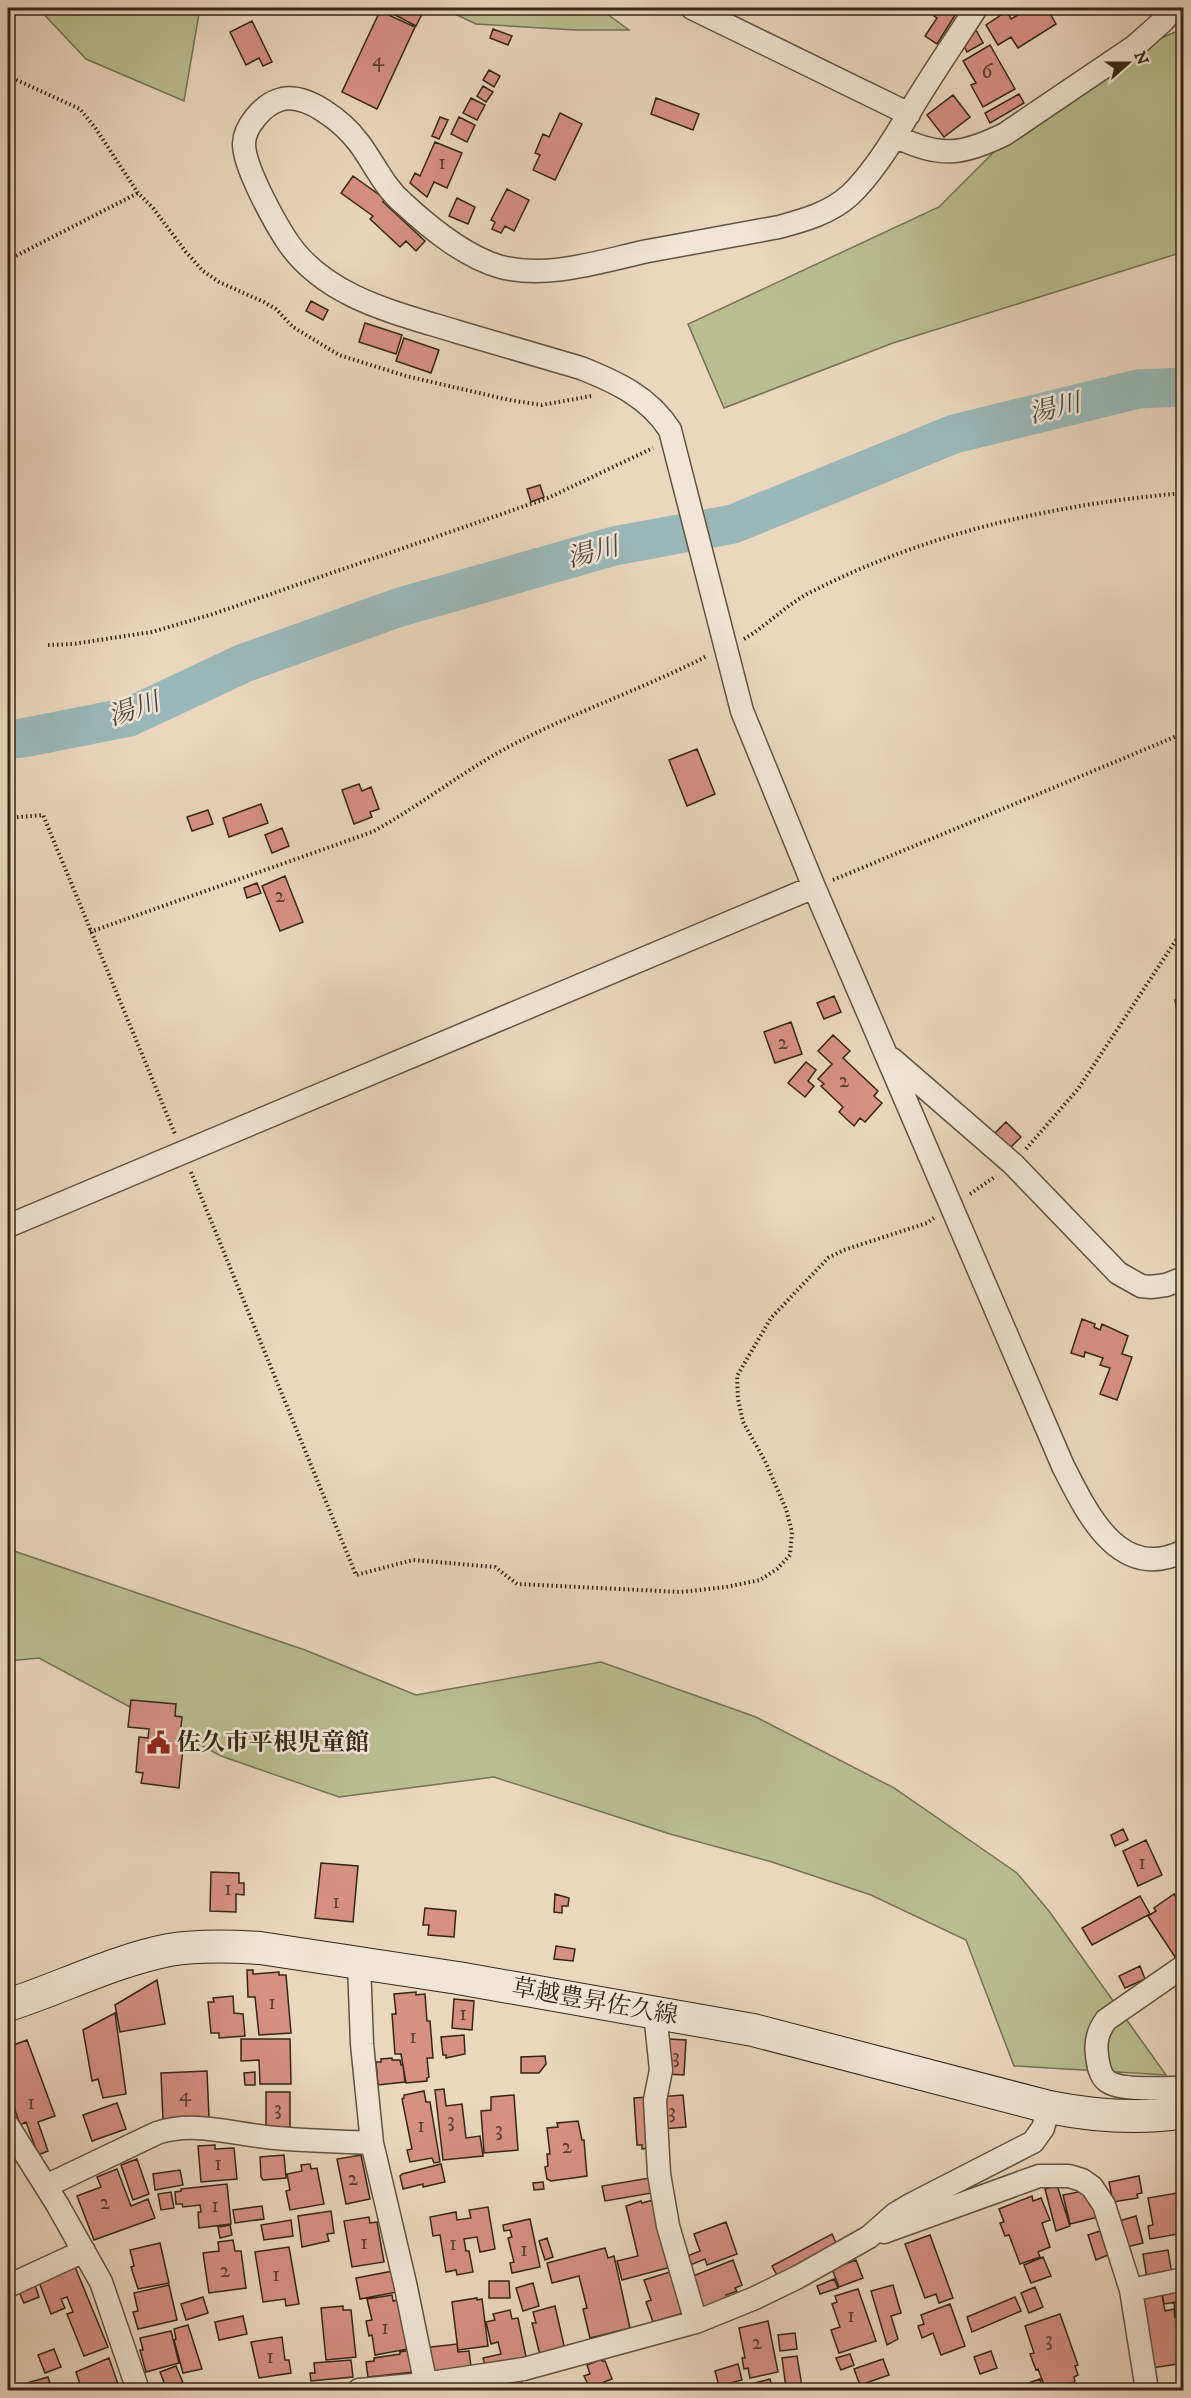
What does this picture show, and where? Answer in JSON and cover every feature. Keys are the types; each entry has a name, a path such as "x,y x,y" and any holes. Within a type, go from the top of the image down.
{"main road":[{"name":"草越豊昇佐久線","path":"8,2005 142,1958 189,1947 260,1948 753,2030 1049,2107 1092,2115 1137,2117 1184,2112"}],"street":[{"path":"692,8 909,114"},
{"path":"976,8 897,137 850,194 816,216 779,227 550,271 502,267 480,259 457,245 403,204 391,191 359,143 344,127 315,105 298,98 279,100 256,118 247,133 244,144 250,169 277,225 294,251 332,284 387,310 581,368 609,379 628,389 662,417 670,430 674,443 742,711 814,887 1063,1466 1091,1517 1110,1540 1126,1552 1145,1559 1158,1560 1184,1551"},
{"path":"897,137 918,148 935,151 951,152 982,145 1005,134 1135,46 1174,8"},
{"path":"8,1226 814,887"},
{"path":"886,1054 1013,1164 1118,1273 1141,1286 1151,1287 1166,1285 1184,1278"},
{"path":"359,1963 362,2044 372,2144 405,2283 426,2387"},
{"path":"1184,1966 1106,2020 1098,2032 1096,2051 1099,2068 1106,2080 1123,2086 1176,2088 1184,2091"},
{"path":"655,2013 661,2070 655,2100 659,2174 668,2226 696,2322"},
{"path":"869,2237 895,2214 912,2204 1033,2142 1043,2128 1049,2107"},
{"path":"46,2186 173,2127 191,2126 267,2137 372,2144"},
{"path":"9,2131 46,2186 101,2282 138,2391"},
{"path":"359,2391 426,2387 546,2365 696,2322 773,2290 869,2237 1039,2176 1070,2176 1092,2187 1104,2205 1131,2290 1148,2391"},
{"path":"8,2286 84,2251"},
{"path":"1131,2290 1184,2279"}],"path":[{"path":"8,76 80,109 96,129 138,193 153,208 203,271 219,282 270,305 293,327 339,355 406,376 509,400 542,405 594,396 604,388 609,379"},
{"path":"8,260 138,193"},
{"path":"48,645 73,644 152,632 213,614 548,498 674,443"},
{"path":"90,932 372,832 409,812 459,776 517,742 677,671 724,642 746,638 813,591 888,557 963,531 1034,513 1184,493"},
{"path":"814,887 1184,734"},
{"path":"8,818 42,815 356,1575 413,1560 495,1567 517,1584 681,1592 726,1587 760,1580 777,1569 790,1555 792,1532 786,1509 765,1461 743,1422 738,1399 737,1376 771,1318 828,1258 844,1250 927,1223 1013,1164 1078,1089 1184,928"}],"green space":[{"path":"38,8 200,8 184,101 86,59"},
{"path":"442,8 599,8 629,30 575,30 476,24"},
{"path":"1183,29 1183,252 893,343 724,408 688,324 939,207 1038,108 1153,41"},
{"path":"8,1549 305,1650 416,1695 601,1662 756,1717 894,1788 1017,1873 1049,1911 1166,2075 1014,2066 966,1940 871,1895 772,1862 670,1834 494,1777 339,1797 221,1756 39,1658 8,1661"}],"building":[{"path":"382,8 425,8 416,26"},
{"path":"936,8 951,8 957,12 937,44 925,36 937,18 934,16"},
{"path":"1030,8 1047,8 1056,24 1018,48 1011,37 998,45 986,25 1007,11 1011,19"},
{"path":"380,11 415,27 377,109 342,92"},
{"path":"252,21 272,62 263,66 259,58 246,65 230,32"},
{"path":"493,29 512,36 508,45 490,38"},
{"path":"976,30 983,43 967,52 964,46 969,34"},
{"path":"990,45 1015,89 983,107 971,85 976,83 963,61"},
{"path":"489,70 500,76 494,87 483,80"},
{"path":"483,86 493,92 486,102 477,96"},
{"path":"1019,94 1024,103 990,123 985,113"},
{"path":"953,95 970,117 944,137 927,115"},
{"path":"471,98 485,105 477,120 463,113"},
{"path":"656,98 699,114 693,130 651,114"},
{"path":"560,113 582,124 555,180 533,170 540,155 535,153 543,134 549,137"},
{"path":"440,117 448,120 439,139 432,136"},
{"path":"459,117 475,125 467,142 451,134"},
{"path":"435,142 462,153 447,188 434,182 427,197 410,183 415,173 420,176"},
{"path":"353,176 385,199 383,202 425,241 416,251 406,241 400,247 370,219 373,216 341,193"},
{"path":"507,189 529,200 514,231 505,226 501,233 492,229 495,222 491,220"},
{"path":"457,198 475,207 468,224 449,216"},
{"path":"311,301 328,310 323,320 306,311"},
{"path":"365,323 402,335 396,354 359,342"},
{"path":"404,338 439,350 431,373 396,361"},
{"path":"540,485 544,497 531,502 527,489"},
{"path":"697,749 715,794 687,806 669,760"},
{"path":"359,784 362,791 371,787 379,809 370,812 372,817 354,824 342,790"},
{"path":"261,804 268,823 229,837 223,818"},
{"path":"208,810 213,824 192,831 187,817"},
{"path":"282,828 289,846 272,853 265,835"},
{"path":"285,876 303,922 280,931 262,886"},
{"path":"257,883 261,893 247,898 244,888"},
{"path":"834,996 841,1012 824,1019 817,1003"},
{"path":"1184,998 1184,1027 1180,1028 1175,1000"},
{"path":"791,1022 802,1054 775,1063 764,1032"},
{"path":"1180,1034 1184,1034 1184,1071 1179,1071"},
{"path":"833,1035 850,1051 843,1058 878,1091 874,1096 882,1103 865,1122 860,1118 854,1126 839,1112 843,1107 821,1086 824,1084 818,1079 832,1064 818,1051"},
{"path":"806,1062 816,1070 808,1081 814,1086 805,1097 788,1083"},
{"path":"1180,1076 1184,1076 1184,1091 1180,1091"},
{"path":"1006,1122 1021,1137 1009,1149 994,1134"},
{"path":"1082,1319 1095,1324 1094,1327 1100,1330 1102,1324 1128,1336 1122,1354 1132,1357 1117,1400 1100,1394 1110,1368 1100,1365 1103,1358 1085,1352 1084,1357 1071,1353"},
{"name":"佐久市平根児童館","path":"131,1700 176,1704 175,1716 182,1717 179,1748 183,1748 179,1788 141,1783 143,1773 136,1772 139,1737 148,1738 149,1729 128,1727"},
{"path":"1123,1829 1128,1840 1115,1846 1111,1835"},
{"path":"1146,1840 1162,1875 1138,1886 1123,1851"},
{"path":"321,1863 358,1866 353,1922 315,1918"},
{"path":"211,1872 239,1873 239,1883 244,1883 244,1895 236,1894 236,1912 210,1911"},
{"path":"555,1894 569,1898 568,1906 562,1906 562,1913 554,1912"},
{"path":"1174,1894 1179,1902 1184,1899 1184,1956 1177,1960 1148,1916 1156,1911 1154,1908"},
{"path":"1140,1896 1150,1914 1092,1945 1082,1928"},
{"path":"425,1908 456,1911 454,1937 428,1935 429,1925 423,1925"},
{"path":"556,1946 575,1949 573,1961 554,1959"},
{"path":"1140,1966 1145,1979 1125,1988 1119,1976"},
{"path":"247,1970 253,1970 253,1974 279,1972 279,1975 286,1975 291,2033 259,2035 255,1997 248,1997"},
{"path":"157,1980 165,2024 120,2032 115,2005"},
{"path":"416,1992 416,1995 425,1994 433,2058 427,2058 429,2077 427,2081 406,2083 401,2054 395,2054 392,2014 396,2014 394,1994"},
{"path":"233,1996 234,2013 243,2014 245,2036 219,2038 219,2033 211,2033 208,2002 214,2002 213,1998"},
{"path":"454,1999 474,2001 472,2030 452,2028"},
{"path":"115,2013 126,2094 103,2098 98,2079 92,2081 83,2030"},
{"path":"464,2035 465,2054 446,2058 446,2055 443,2055 441,2037"},
{"path":"241,2039 290,2039 291,2084 260,2084 259,2060 241,2061"},
{"path":"668,2039 686,2040 684,2075 666,2074"},
{"path":"27,2040 55,2116 38,2122 48,2151 38,2155 26,2122 20,2125 8,2089 8,2047"},
{"path":"545,2056 546,2064 539,2073 521,2073 521,2057"},
{"path":"392,2058 392,2060 400,2060 403,2065 405,2082 378,2085 376,2062"},
{"path":"207,2071 209,2118 163,2119 161,2073"},
{"path":"255,2072 255,2085 245,2085 244,2073"},
{"path":"444,2089 446,2106 462,2104 466,2138 480,2136 483,2156 443,2160 435,2090"},
{"path":"424,2091 426,2102 430,2102 440,2162 434,2163 432,2158 410,2162 407,2150 412,2149 402,2099 404,2095"},
{"path":"266,2092 290,2092 290,2127 266,2127"},
{"path":"514,2095 518,2150 484,2153 481,2111 491,2110 491,2097"},
{"path":"683,2095 686,2127 662,2129 659,2097"},
{"path":"648,2097 651,2148 642,2149 642,2145 637,2145 634,2098"},
{"path":"117,2103 126,2129 92,2141 83,2115"},
{"path":"578,2121 582,2140 584,2140 587,2176 551,2181 547,2179 545,2167 548,2166 547,2154 550,2154 547,2128 558,2127 557,2123"},
{"path":"215,2145 215,2149 234,2148 237,2179 201,2182 198,2146"},
{"path":"284,2155 286,2178 263,2180 260,2157"},
{"path":"361,2155 370,2199 346,2204 337,2159"},
{"path":"137,2159 149,2194 133,2200 121,2165"},
{"path":"310,2164 311,2169 317,2168 324,2204 290,2210 286,2191 290,2190 287,2174 302,2171 301,2165"},
{"path":"441,2164 445,2182 403,2189 400,2176 402,2174"},
{"path":"117,2169 131,2206 148,2199 155,2218 94,2240 77,2196 101,2187 97,2177"},
{"path":"180,2170 183,2185 155,2190 153,2174"},
{"path":"1139,2176 1142,2193 1137,2194 1138,2198 1113,2202 1109,2182"},
{"path":"649,2178 652,2193 605,2201 602,2186"},
{"path":"543,2182 544,2189 534,2190 533,2183"},
{"path":"227,2184 231,2224 199,2228 200,2205 183,2207 182,2204 176,2204 175,2192 181,2189"},
{"path":"1057,2185 1070,2226 1056,2231 1045,2189"},
{"path":"1083,2191 1098,2217 1070,2224 1063,2195"},
{"path":"171,2192 174,2208 161,2210 158,2194"},
{"path":"1177,2193 1184,2233 1150,2239 1148,2226 1153,2225 1148,2198"},
{"path":"1032,2196 1033,2201 1041,2198 1050,2220 1042,2223 1050,2247 1038,2252 1040,2257 1020,2264 1009,2235 1005,2236 1000,2223 1004,2222 999,2209"},
{"path":"653,2200 671,2267 622,2280 617,2261 638,2256 626,2206"},
{"path":"262,2206 264,2219 235,2223 233,2210"},
{"path":"488,2207 495,2249 480,2252 477,2237 464,2239 473,2272 457,2275 456,2270 446,2272 440,2235 433,2236 430,2217 456,2212 457,2220 471,2218 469,2210"},
{"path":"331,2211 334,2233 327,2234 329,2241 302,2247 298,2216"},
{"path":"1136,2216 1143,2243 1127,2247 1119,2221"},
{"path":"369,2217 370,2223 377,2222 384,2262 352,2267 344,2221"},
{"path":"530,2219 540,2267 512,2273 510,2263 514,2262 508,2238 512,2237 510,2230 504,2231 503,2225"},
{"path":"291,2220 293,2236 264,2240 261,2225"},
{"path":"726,2222 737,2254 707,2265 705,2259 685,2267 682,2258 700,2251 694,2234"},
{"path":"230,2225 232,2235 220,2238 218,2227"},
{"path":"1100,2231 1108,2255 1096,2260 1088,2235"},
{"path":"832,2234 837,2245 778,2277 772,2266"},
{"path":"930,2235 953,2298 939,2303 936,2294 925,2298 905,2244"},
{"path":"547,2238 553,2257 545,2260 539,2241"},
{"path":"233,2240 235,2251 241,2251 246,2288 209,2293 203,2253 219,2251 218,2242"},
{"path":"160,2243 169,2283 138,2289 131,2267 134,2266 130,2250"},
{"path":"289,2247 299,2304 286,2306 285,2299 263,2302 255,2252"},
{"path":"605,2248 608,2258 614,2256 630,2328 590,2338 583,2309 587,2308 579,2276 552,2283 547,2263"},
{"path":"1168,2250 1172,2274 1147,2278 1143,2254"},
{"path":"1043,2257 1051,2276 1031,2283 1024,2265"},
{"path":"733,2260 742,2285 735,2288 737,2291 726,2295 728,2298 700,2308 688,2278"},
{"path":"856,2260 863,2278 839,2287 832,2269"},
{"path":"75,2267 108,2347 84,2356 67,2314 73,2312 67,2297 61,2299 65,2308 51,2314 39,2282"},
{"path":"393,2271 397,2292 360,2299 356,2278"},
{"path":"670,2272 683,2313 653,2322 646,2302 651,2300 644,2280"},
{"path":"834,2279 838,2288 820,2294 817,2286"},
{"path":"489,2281 509,2281 510,2298 489,2298"},
{"path":"533,2283 539,2306 523,2311 516,2288"},
{"path":"1184,2284 1184,2301 1164,2304 1161,2287"},
{"path":"35,2285 39,2297 24,2303 19,2292"},
{"path":"169,2285 177,2320 138,2329 133,2312 138,2311 134,2293"},
{"path":"893,2285 901,2313 891,2316 898,2339 887,2345 871,2291"},
{"path":"1035,2287 1043,2307 1029,2313 1021,2293"},
{"path":"858,2289 876,2341 839,2353 831,2330 840,2327 832,2304 837,2302 835,2296"},
{"path":"1161,2290 1165,2311 1174,2309 1175,2318 1184,2317 1184,2363 1152,2368 1140,2293"},
{"path":"392,2295 393,2301 398,2300 408,2349 375,2355 372,2335 369,2336 366,2321 372,2320 367,2299"},
{"path":"203,2297 208,2313 186,2320 181,2304"},
{"path":"1015,2297 1021,2311 972,2332 967,2317"},
{"path":"477,2298 477,2300 482,2299 488,2346 458,2350 452,2302"},
{"path":"1184,2302 1184,2316 1176,2317 1174,2303"},
{"path":"950,2304 965,2346 941,2355 933,2333 922,2338 918,2326 924,2324 921,2315"},
{"path":"343,2306 343,2310 351,2310 356,2357 326,2360 321,2308"},
{"path":"555,2306 565,2350 540,2355 532,2323 536,2323 533,2312"},
{"path":"510,2310 512,2319 518,2318 526,2357 485,2365 483,2358 501,2354 498,2342 491,2344 486,2322 495,2320 493,2314"},
{"path":"1060,2314 1078,2365 1075,2366 1078,2375 1074,2377 1075,2382 1046,2390 1030,2354 1034,2353 1025,2326"},
{"path":"243,2316 247,2334 219,2340 215,2322"},
{"path":"768,2321 778,2372 750,2378 748,2368 744,2369 742,2358 745,2358 739,2328"},
{"path":"188,2325 202,2369 183,2373 174,2340 176,2339 174,2329"},
{"path":"171,2331 179,2363 146,2372 140,2350 143,2350 140,2338"},
{"path":"795,2333 797,2349 780,2351 778,2335"},
{"path":"282,2337 285,2360 289,2360 291,2373 259,2378 251,2342"},
{"path":"457,2344 458,2352 469,2351 471,2367 426,2373 423,2348"},
{"path":"54,2349 61,2367 45,2373 38,2355"},
{"path":"412,2350 414,2372 368,2377 366,2362 374,2361 374,2358"},
{"path":"991,2351 997,2368 980,2374 974,2357"},
{"path":"850,2354 854,2365 841,2370 836,2358"},
{"path":"797,2356 802,2386 786,2388 782,2358"},
{"path":"109,2358 120,2390 82,2390 76,2372"},
{"path":"602,2359 612,2379 604,2382 606,2388 597,2390 594,2384 589,2386 584,2376 590,2374 587,2365"},
{"path":"883,2359 889,2375 860,2385 854,2369"},
{"path":"351,2360 353,2377 311,2381 310,2373 315,2373 314,2363"},
{"path":"738,2364 742,2380 719,2386 715,2371"},
{"path":"176,2366 186,2390 167,2390 160,2372"},
{"path":"48,2377 52,2390 29,2390 27,2383"},
{"path":"521,2378 523,2390 488,2390 487,2384"},
{"path":"770,2379 773,2390 745,2390 744,2386"},
{"path":"1040,2379 1043,2390 1018,2390 1017,2387"},
{"path":"486,2385 487,2390 458,2390"}],"waterway":[{"name":"湯川","path":"8,739 129,717 244,663 397,608 614,546 733,524 954,434 1138,389 1184,387"}],"place":[{"name":"佐久市平根児童館","path":"159,1743"}]}
